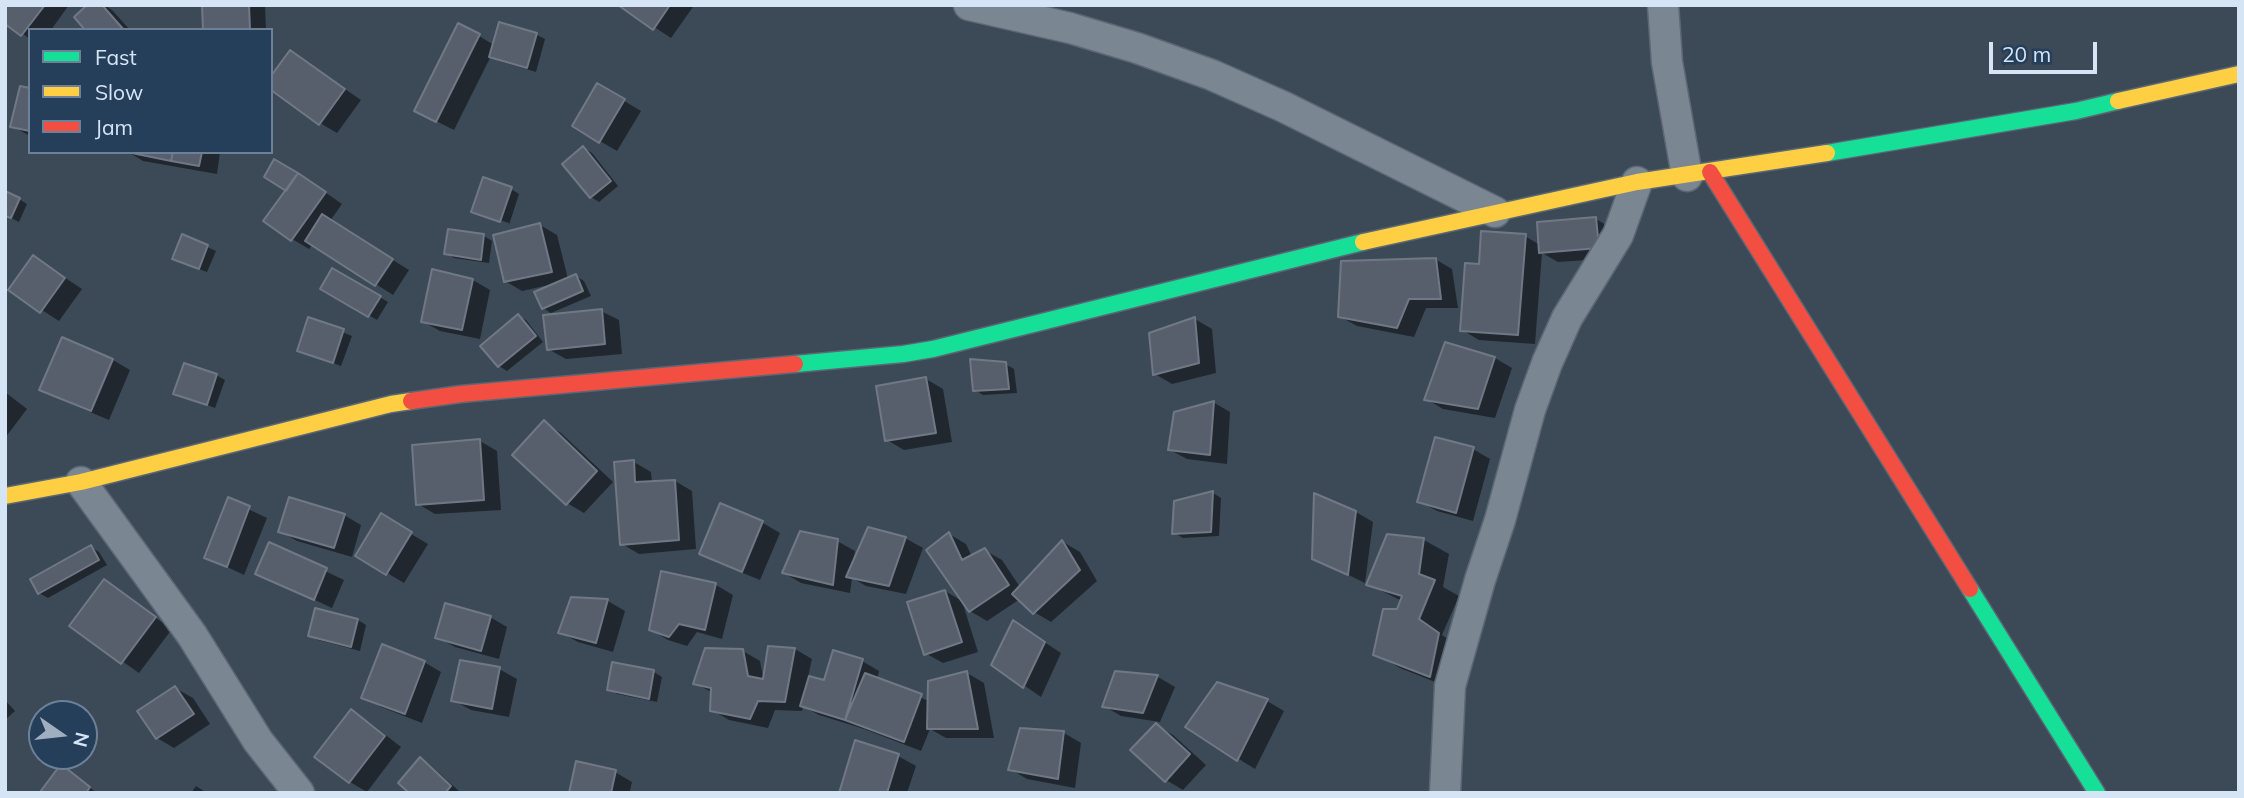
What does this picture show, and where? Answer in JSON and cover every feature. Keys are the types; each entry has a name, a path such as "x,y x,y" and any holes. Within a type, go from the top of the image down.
{"street":[{"path":"969,5 1070,28 1212,75 1284,107 1495,212"},
{"path":"1663,5 1667,62 1699,174 2097,793"},
{"path":"5,496 81,482 391,404 461,394 903,354 933,349 1326,250 1637,182 2076,111 2239,74"},
{"path":"1445,793 1450,686 1530,410 1567,318 1618,235 1637,182"},
{"path":"81,482 191,635 258,741 299,793"}],"building":[{"path":"5,5 45,5 21,36 5,24"},
{"path":"87,5 102,5 122,28 83,28 74,17"},
{"path":"202,5 249,5 250,28 203,28"},
{"path":"618,5 670,5 653,30"},
{"path":"499,22 537,33 527,68 489,57"},
{"path":"458,23 480,34 436,122 414,111"},
{"path":"290,50 345,89 319,125 273,91 273,73"},
{"path":"597,83 625,99 599,143 572,126"},
{"path":"20,86 28,88 28,131 10,127"},
{"path":"583,146 611,181 590,198 562,164"},
{"path":"137,154 173,154 171,161"},
{"path":"173,154 202,154 199,166 171,161"},
{"path":"274,159 298,173 286,191 264,177"},
{"path":"298,173 326,192 291,241 263,221"},
{"path":"483,177 512,187 500,222 471,212"},
{"path":"5,191 20,198 11,218 5,216"},
{"path":"322,214 393,259 375,286 305,241"},
{"path":"1596,217 1599,248 1539,253 1537,222"},
{"path":"540,223 552,272 504,282 493,235"},
{"path":"448,229 484,234 481,260 444,254"},
{"path":"1481,231 1526,234 1518,335 1460,331 1465,263 1479,264"},
{"path":"182,234 208,245 199,269 172,259"},
{"path":"33,255 65,278 40,313 8,290"},
{"path":"1436,258 1441,299 1409,299 1397,328 1338,317 1341,261"},
{"path":"332,268 381,296 368,317 320,289"},
{"path":"432,269 473,279 462,330 421,322"},
{"path":"576,274 583,291 542,309 534,292"},
{"path":"602,309 605,344 547,350 543,315"},
{"path":"518,314 536,336 498,367 480,346"},
{"path":"308,317 344,329 333,363 297,351"},
{"path":"1195,317 1199,363 1153,375 1149,333"},
{"path":"62,337 113,359 91,411 39,390"},
{"path":"1445,342 1495,357 1478,409 1424,400"},
{"path":"970,359 1006,362 1009,389 973,391"},
{"path":"184,363 217,374 207,405 173,394"},
{"path":"926,377 936,433 885,441 876,386"},
{"path":"1214,401 1210,455 1168,450 1174,412"},
{"path":"544,420 597,471 566,505 512,455"},
{"path":"1435,437 1474,447 1456,513 1417,502"},
{"path":"480,439 484,500 416,505 412,445"},
{"path":"634,460 635,482 675,480 679,540 620,545 614,462"},
{"path":"1213,491 1211,532 1172,534 1174,501"},
{"path":"1314,493 1356,511 1348,575 1312,559"},
{"path":"228,497 250,506 227,567 204,558"},
{"path":"289,497 345,514 334,548 278,532"},
{"path":"720,503 763,521 742,572 699,554"},
{"path":"381,513 412,532 386,575 355,556"},
{"path":"868,527 906,537 889,586 846,577"},
{"path":"800,531 838,539 833,585 782,573"},
{"path":"949,532 962,560 985,548 1009,585 969,612 926,550"},
{"path":"1387,534 1424,538 1419,574 1435,580 1419,619 1439,633 1430,677 1373,655 1383,609 1397,609 1402,596 1366,585"},
{"path":"1062,540 1080,570 1033,614 1012,594"},
{"path":"269,542 327,568 314,600 255,574"},
{"path":"91,545 99,560 38,594 30,579"},
{"path":"661,571 716,583 705,630 679,624 669,637 649,630"},
{"path":"104,579 156,617 121,664 69,626"},
{"path":"945,590 962,642 924,655 907,602"},
{"path":"571,597 608,599 596,643 558,633"},
{"path":"445,603 491,616 481,651 435,638"},
{"path":"315,608 358,619 351,647 308,636"},
{"path":"1013,620 1045,642 1023,688 991,665"},
{"path":"382,644 425,661 405,714 361,698"},
{"path":"768,646 795,648 785,702 758,701 750,719 710,711 711,688 693,684 705,648 743,649 748,676 763,679"},
{"path":"833,650 863,659 845,720 800,706 809,676 824,680"},
{"path":"460,660 500,667 492,709 451,701"},
{"path":"612,662 654,670 649,699 607,690"},
{"path":"967,671 978,729 927,729 928,681"},
{"path":"1115,671 1158,675 1143,713 1102,707"},
{"path":"865,673 922,694 904,742 845,720"},
{"path":"1217,682 1268,699 1237,761 1185,727"},
{"path":"175,686 194,714 156,739 137,711"},
{"path":"351,709 385,736 349,783 314,757"},
{"path":"1156,723 1190,754 1165,782 1130,750"},
{"path":"1020,728 1064,731 1058,779 1008,770"},
{"path":"855,740 899,754 887,793 839,793"},
{"path":"420,757 451,786 445,793 409,793 398,783"},
{"path":"576,761 616,770 611,793 569,793"},
{"path":"56,770 69,770 90,787 86,793 40,792"}],"traffic: fast":[{"path":"1827,153 2076,111 2118,101"},
{"path":"795,364 933,349 1363,242"},
{"path":"1970,589 2097,793"}],"traffic: slow":[{"path":"2118,101 2239,74"},
{"path":"1363,242 1637,182 1827,153"},
{"path":"5,496 81,482 411,401"}],"traffic: jam":[{"path":"1710,172 1970,589"},
{"path":"411,401 461,394 795,364"}]}
